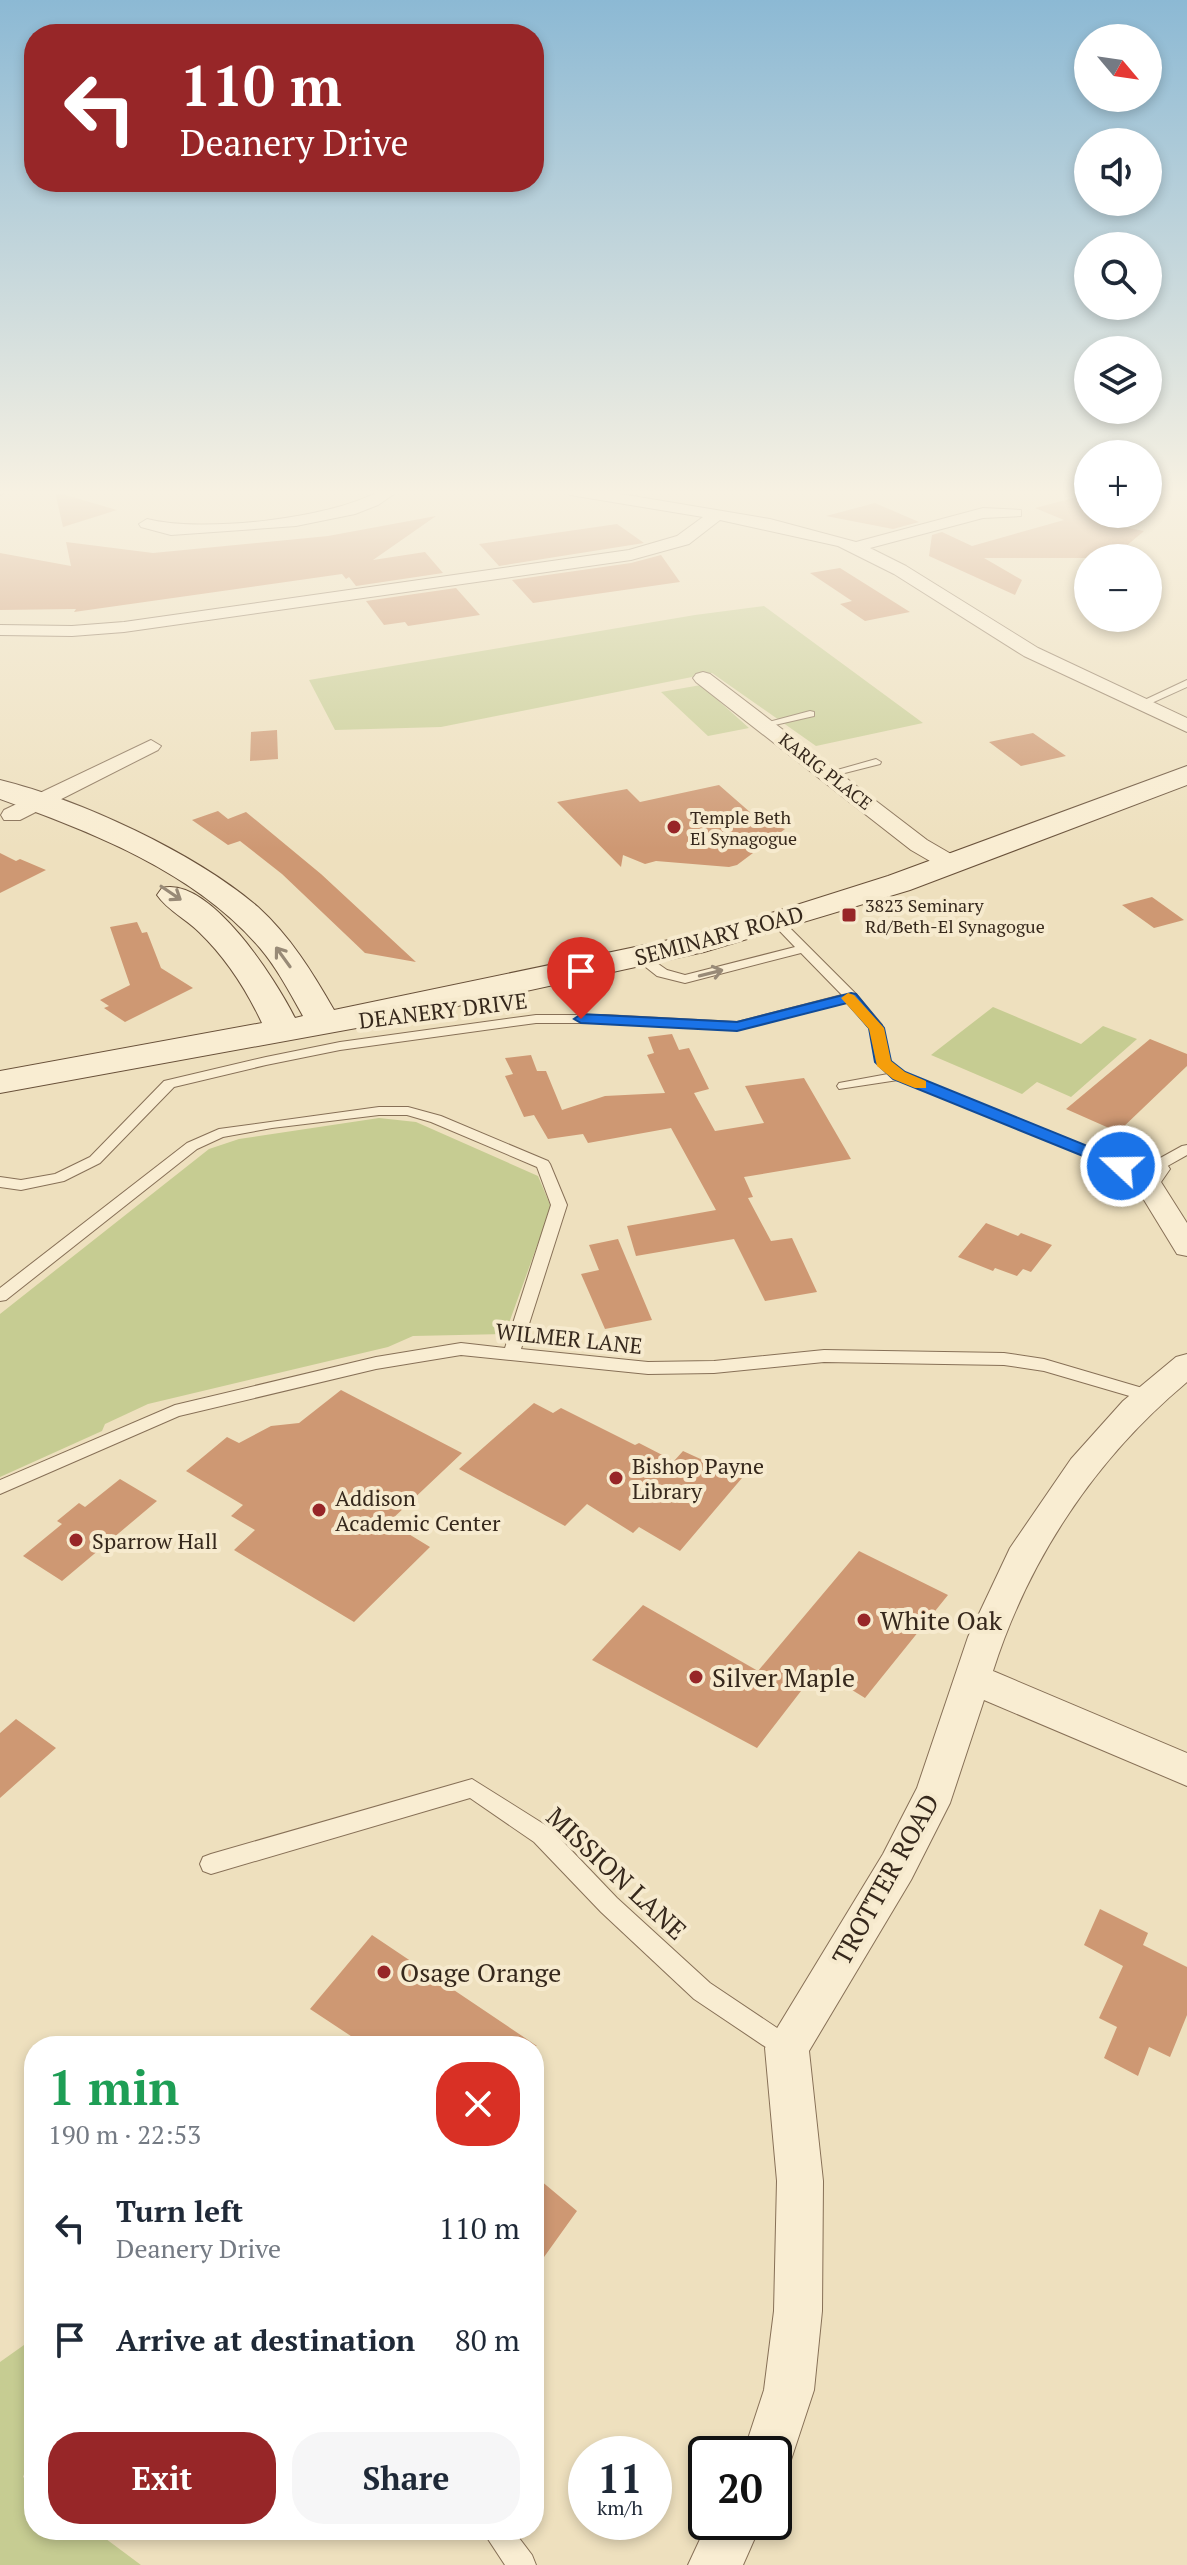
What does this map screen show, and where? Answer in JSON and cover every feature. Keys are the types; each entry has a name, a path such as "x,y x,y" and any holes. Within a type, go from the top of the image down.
{"main road":[{"name":"SEMINARY ROAD","path":"0,1082 324,1023 639,957 777,922 950,863 1187,775"},
{"path":"12,804 177,866 218,892 271,939 324,1023"},
{"path":"12,804 155,882 196,910 234,946 284,1031"}],"street":[{"path":"0,630 72,631 124,627 246,610"},
{"path":"962,610 1016,644 1187,726"},
{"name":"KARIG PLACE","path":"703,678 919,845 950,863"},
{"path":"12,804 151,746"},
{"path":"1153,1173 1147,1182 1187,1246"},
{"name":"TROTTER ROAD","path":"787,2048 897,1867 936,1791 986,1637 1022,1557 1083,1468 1134,1409 1187,1365"},
{"path":"973,1679 1187,1770"},
{"path":"775,2436 789,2390 798,2311 800,2181 787,2048"},
{"path":"715,2565 727,2540"}],"lane":[{"path":"1141,704 1187,683"},
{"path":"766,724 810,714"},
{"path":"829,774 876,762"},
{"path":"777,922 877,1028 883,1062 899,1076 1153,1173 1158,1165 1187,1149"},
{"path":"639,957 662,973 685,979 803,949"},
{"name":"DEANERY DRIVE","path":"0,1182 21,1185 59,1178 95,1160 169,1084 266,1061 354,1044 536,1019 737,1026 851,997"},
{"path":"844,1086 899,1076"},
{"path":"0,1296 192,1146 219,1133 379,1111 408,1111 436,1119 543,1164 548,1171 559,1205 511,1355"},
{"name":"WILMER LANE","path":"0,1487 118,1433 175,1411 390,1360 461,1349 648,1368 714,1367 824,1356 1004,1359 1044,1365 1150,1396"},
{"name":"MISSION LANE","path":"211,1864 472,1788 542,1835 609,1905 702,1991 787,2048"},
{"path":"503,2540 522,2565"}],"green space":[{"path":"769,610 923,723 816,746 712,673 441,727 335,730 309,680 695,615"},
{"path":"701,685 749,728 708,736 661,692"},
{"path":"993,1007 1081,1044 1103,1026 1137,1039 1071,1097 1037,1082 1022,1094 931,1055"},
{"path":"379,1118 416,1122 538,1176 551,1207 505,1334 413,1336 388,1347 148,1404 105,1424 102,1431 0,1477 0,1314 209,1149 239,1139"},
{"path":"24,2345 24,2540 107,2540 141,2565 0,2565 0,2362"}],"building":[{"path":"373,610 475,610 480,615 408,626 405,622 384,625"},
{"path":"848,610 910,612 865,621"},
{"path":"277,730 278,759 250,761 251,732"},
{"path":"1033,733 1066,756 1021,766 989,742"},
{"name":"Temple Beth El Synagogue","path":"719,785 759,820 785,829 737,865 729,867 656,861 645,864 623,855 621,867 557,802 627,789 640,802"},
{"path":"218,811 228,819 246,812 321,874 416,962 365,953 282,874 240,841 228,845 192,820"},
{"path":"0,853 16,861 20,859 46,870 0,893"},
{"path":"1152,897 1184,920 1154,928 1122,905"},
{"path":"137,922 142,933 147,932 161,968 193,988 125,1022 104,1008 109,1006 100,1000 130,985 110,927"},
{"path":"672,1034 679,1050 689,1048 709,1089 694,1093 715,1131 764,1123 745,1086 804,1078 851,1159 744,1177 753,1197 748,1198 771,1241 792,1238 817,1292 765,1301 734,1239 636,1256 627,1226 716,1210 671,1128 588,1143 583,1134 548,1139 534,1115 524,1117 505,1076 513,1074 505,1058 531,1055 537,1071 546,1071 562,1110 605,1096 665,1093 647,1055 654,1053 648,1037"},
{"path":"1150,1039 1187,1054 1187,1066 1118,1132 1066,1109"},
{"path":"986,1223 1052,1245 1031,1272 1023,1269 1017,1276 995,1268 993,1271 958,1257"},
{"path":"618,1239 652,1320 605,1329 581,1274 599,1270 589,1245"},
{"name":"Addison Academic Center","path":"341,1390 462,1453 389,1522 430,1547 354,1622 234,1550 255,1530 231,1516 243,1505 186,1471 227,1437 239,1443 271,1426 299,1423"},
{"name":"Bishop Payne Library","path":"534,1403 553,1413 561,1408 674,1461 683,1451 742,1478 680,1551 639,1527 633,1533 587,1504 565,1526 459,1469"},
{"name":"Sparrow Hall","path":"120,1479 157,1501 62,1581 23,1556 62,1524 57,1521 79,1503 85,1507"},
{"path":"859,1551 948,1595 865,1698 818,1669 757,1748 592,1660 643,1605 758,1671"},
{"path":"16,1719 56,1748 0,1798 0,1733"},
{"path":"1100,1909 1148,1933 1143,1945 1187,1967 1187,2015 1170,2057 1149,2047 1138,2076 1104,2058 1117,2027 1099,2018 1123,1966 1084,1945"},
{"name":"Osage Orange","path":"372,1935 522,2036 351,2036 310,2009"},
{"path":"544,2183 577,2211 544,2257"}],"slow traffic":[{"path":"848,998 851,997 877,1028 883,1062 899,1076 920,1085"}],"place":[{"name":"Temple Beth El Synagogue","path":"674,827"},
{"name":"3823 Seminary Rd/Beth-El Synagogue","path":"849,915"},
{"name":"Bishop Payne Library","path":"616,1478"},
{"name":"Addison Academic Center","path":"319,1510"},
{"name":"Sparrow Hall","path":"76,1540"},
{"name":"White Oak","path":"864,1620"},
{"name":"Silver Maple","path":"696,1677"},
{"name":"Osage Orange","path":"384,1972"}],"route":[{"path":"581,1019 737,1026 851,997 877,1028 883,1062 899,1076 1121,1166"}]}
